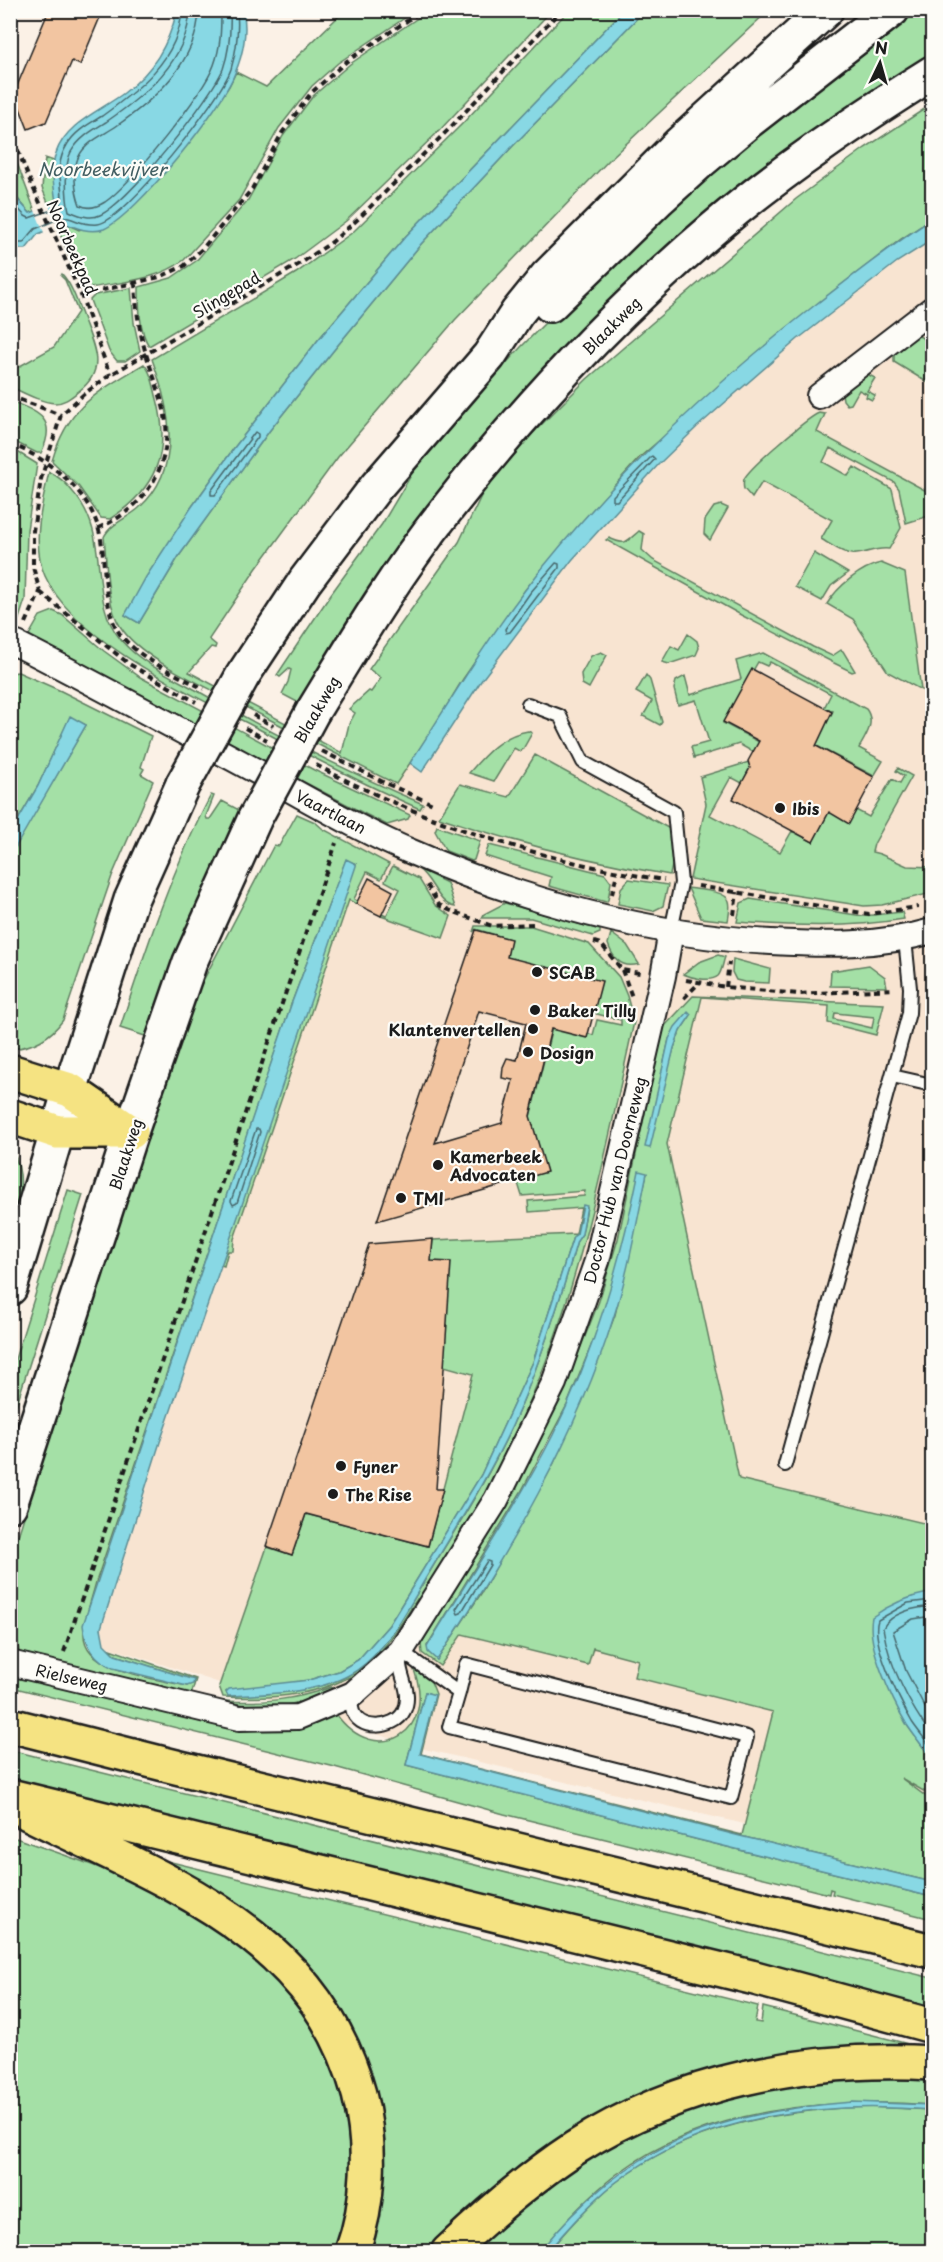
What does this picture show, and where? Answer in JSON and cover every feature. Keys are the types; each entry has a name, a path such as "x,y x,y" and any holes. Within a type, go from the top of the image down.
{"highway":[{"path":"10,1071 70,1090 132,1132"},
{"path":"10,1116 58,1132 132,1132"},
{"path":"10,1725 933,1952"},
{"path":"10,1796 751,1977 933,2026"},
{"path":"10,1805 162,1879 209,1905 260,1941 292,1972 309,1993 338,2037 362,2106 367,2153 366,2191 360,2228 352,2252"},
{"path":"448,2252 515,2192 577,2147 632,2117 689,2094 720,2083 801,2066 884,2061 933,2063"}],"main road":[{"path":"10,1288 131,900 183,784 243,675 305,581 376,487 489,356 517,313 547,276 680,143 826,10"},
{"path":"489,356 548,307 658,199 701,161 748,121 891,10"},
{"name":"Blaakweg","path":"10,1505 190,962 255,818 313,711 373,614 442,515 521,419 640,296 713,228 761,190 827,142 933,73"},
{"path":"898,94 933,84"}],"street":[{"path":"819,396 933,309"},
{"name":"Vaartlaan","path":"14,644 80,676 312,802 411,852 478,880 542,900 671,931"},
{"path":"671,931 731,940 806,944 905,939 933,932"},
{"name":"Doctor Hub van Doorneweg","path":"133,1691 240,1718 298,1717 353,1694 401,1651 496,1500 554,1383 597,1261 663,976 671,931"},
{"name":"Rielseweg","path":"10,1663 133,1691"}],"lane":[{"path":"528,704 560,716 582,762 674,813 681,883 671,931"},
{"path":"785,1465 909,1013 910,988 905,939"},
{"path":"892,1076 933,1085"},
{"path":"401,1651 459,1693"},
{"path":"353,1694 352,1707 355,1715 366,1724 378,1727 397,1721 404,1712 407,1702 407,1686 400,1666 401,1651"},
{"path":"466,1664 747,1737 731,1798 449,1727 459,1693 466,1664"}],"path":[{"path":"81,295 160,277 184,266 203,248 252,189 282,133 311,93 348,61 423,10"},
{"name":"Slingepad","path":"61,415 110,375 302,263 332,242 441,137 561,10"},
{"name":"Noorbeekpad","path":"10,130 81,295 110,375"},
{"path":"98,528 117,519 139,502 156,480 165,453 166,426 158,388 139,325 135,283"},
{"path":"10,396 61,415 41,479 33,531 33,567 40,592 129,664 205,707"},
{"path":"10,444 46,463 82,496 98,528 107,599 114,623 130,644 188,680"},
{"path":"14,644 40,592"},
{"path":"235,723 276,744"},
{"path":"306,760 425,817 515,848 617,873 869,914 924,906"},
{"path":"57,1674 337,839"}],"shaded area":[{"path":"932,206 932,1868 420,1748 93,1642 380,737 648,435"}],"green space":[{"path":"344,11 415,11 338,63 312,86 279,128 239,200 184,260 150,277 85,289 74,269 57,226 64,223 79,230 145,194 210,114 236,72 266,87"},
{"path":"428,11 551,11 439,131 346,221 295,259 149,346 141,325 139,287 171,278 196,261 248,200 283,136 313,96 350,64"},
{"path":"568,11 623,11 405,237 318,340 234,448 191,508 125,615 139,623 179,556 270,430 421,244 644,11 768,11 611,158 455,320 338,457 256,569 209,639 216,645 215,648 211,647 189,672 342,753 349,724 355,713 349,709 369,691 371,692 381,678 369,669 459,542 484,490 524,442 587,379 796,199 865,148 932,104 932,219 901,239 831,293 640,457 525,590 463,679 396,784 174,670 142,649 129,638 115,617 110,595 104,537 115,525 139,508 153,492 163,474 168,456 168,417 152,359 296,273 353,232 463,123"},
{"path":"914,11 932,11 932,55 900,75 725,200 299,703 282,694 291,670 289,669 280,677 277,675 331,594 382,524 417,465 521,347 635,233 896,22"},
{"path":"14,155 35,211 30,213 11,191 11,169"},
{"path":"45,158 54,161 56,203 49,205 42,188"},
{"path":"62,274 72,290 91,340 96,366 88,383 65,401 55,403 38,399 11,387 11,371 54,347 78,312"},
{"path":"131,288 134,323 140,351 125,361 117,361 109,351 90,300 95,295"},
{"path":"917,335 932,343 930,384 894,362 894,350"},
{"path":"144,364 152,381 161,418 162,436 156,468 139,495 126,507 110,519 101,518 79,487 52,461 67,426 76,413 99,392"},
{"path":"867,374 875,378 867,391 875,395 872,400 859,390 851,404 847,405 842,393"},
{"path":"10,401 43,418 47,432 41,453 11,440"},
{"path":"819,413 825,414 817,432 932,494 932,515 906,523 899,489 894,482 830,448 823,462 848,476 854,467 892,489 901,528 889,549 878,549 860,554 843,552 821,539 832,520 762,482 752,498 744,489 744,479 748,473 791,433"},
{"path":"11,448 37,464 27,530 25,600 15,631 10,630"},
{"path":"49,472 68,486 85,510 97,548 104,606 121,640 137,656 336,765 423,804 420,809 336,769 168,682 107,644 81,622 60,600 45,576 41,564 39,524"},
{"path":"721,505 728,508 710,540 704,534 705,520 714,507"},
{"path":"639,531 644,534 642,550 653,560 813,647 832,656 843,651 855,671 852,672 741,615 606,540 609,538 626,542"},
{"path":"814,553 848,573 831,586 822,601 795,587"},
{"path":"881,563 905,573 921,690 888,672 853,619 827,604 850,579 873,565"},
{"path":"53,611 62,615 104,651 140,677 314,770 410,815 408,819 387,825 28,637 40,616"},
{"path":"688,634 697,641 699,648 696,655 669,664 662,662 671,646 679,650"},
{"path":"601,652 607,655 589,688 582,684 581,674 591,656"},
{"path":"763,653 866,709 870,724 859,748 883,761 874,776 815,745 833,711 824,708 831,694 770,662 767,666 758,662 723,723 763,744 753,752 739,744 694,758 691,747 709,742 696,700 678,705 674,689 676,681 685,676 690,695 741,679 736,661"},
{"path":"18,672 151,736 141,774 153,781 112,876 63,1020 53,1032 41,1040 11,1049 10,855 86,725 70,717 38,786 11,832 11,673"},
{"path":"646,675 650,680 662,722 660,725 643,716 652,701 636,692"},
{"path":"528,731 532,733 523,749 519,751 514,748 494,781 469,773 488,752 502,741"},
{"path":"535,755 679,834 670,875 553,851 439,817 460,784 509,797"},
{"path":"749,762 750,767 742,783 731,777 710,815 780,852 792,831 813,842 829,812 856,810 869,817 892,779 900,783 904,776 896,771 898,768 912,776 874,844 872,852 907,866 932,867 932,893 882,905 864,906 690,879 706,804 700,777"},
{"path":"211,795 214,796 206,816 207,819 210,819 222,801 241,811 191,922 145,1036 120,1028 172,880"},
{"path":"297,814 389,864 381,879 367,872 354,899 357,901 356,904 349,900 234,1239 233,1251 228,1251 224,1266 221,1265 356,864 346,860 292,1002 96,1582 84,1632 86,1646 108,1665 142,1676 187,1686 194,1680 115,1655 107,1648 196,1679 192,1692 189,1694 19,1652 14,1616 11,1615 13,1608 10,1608 17,1585 11,1583 11,1558 146,1131 192,1002 274,845 279,846"},
{"path":"437,826 480,841 474,860 446,851 435,831"},
{"path":"489,845 605,874 611,882 608,900 606,902 549,886 551,877 485,856"},
{"path":"393,866 419,879 435,905 451,916 443,938 381,916 382,914 386,916 400,889 385,881"},
{"path":"417,868 447,883 455,907 439,896"},
{"path":"629,879 668,885 663,906 653,911 618,904 621,888"},
{"path":"688,888 717,893 726,897 730,906 728,921 701,918"},
{"path":"750,899 863,916 902,912 904,919 863,924 821,925 737,922 741,903"},
{"path":"505,903 600,930 600,933 593,936 531,918 482,918 484,914"},
{"path":"475,926 531,926 589,944 619,977 634,1022 588,1227 551,1348 509,1446 458,1540 421,1601 417,1599 396,1631 370,1662 350,1677 304,1693 256,1698 223,1697 219,1686 267,1547 292,1555 306,1514 428,1546 473,1374 444,1366 431,1261 433,1240 576,1234 581,1208 529,1212 528,1201 584,1196 585,1191 522,1196 517,1180 546,1171 531,1120 529,1121 553,1024 593,1035 597,1020 621,1025 621,1020 593,1013 506,958 510,939 476,929 473,932","holes":["583,1206 587,1207 582,1234 577,1241 548,1335 512,1426 474,1498 390,1636 369,1660 344,1678 295,1691 228,1696 226,1692 309,1680 339,1671 358,1660 389,1625 481,1475 533,1362 573,1237 577,1234"]},
{"path":"611,933 627,945 639,964 623,964 616,958 608,944"},
{"path":"718,955 725,957 718,976 700,979 683,974 699,962"},
{"path":"733,959 770,969 769,983 736,980 732,972"},
{"path":"869,965 885,977 887,987 830,986 831,971"},
{"path":"693,996 884,1004 876,1035 828,1023 829,1006 702,997 667,1144 739,1479 932,1525 932,1595 928,1593 907,1725 932,1759 932,1796 901,1778 932,1801 932,1882 740,1836 419,1754 434,1695 425,1692 406,1765 932,1897 932,1919 832,1894 833,1890 830,1889 829,1894 504,1814 331,1766 11,1687 11,1681 16,1683 17,1677 11,1677 11,1673 257,1729 297,1727 336,1714 352,1730 369,1739 385,1741 400,1736 411,1725 418,1709 419,1689 412,1665 430,1679 436,1694 421,1754 742,1835 773,1712 634,1677 638,1660 593,1648 588,1665 462,1634 440,1666 422,1653 421,1644 507,1504 559,1402 599,1301 618,1239 663,1028","holes":["835,1013 874,1017 872,1028 834,1019","691,1015 680,1031 674,1048 646,1147 669,1039","647,1173 615,1315 592,1376 554,1463 482,1592 437,1660 427,1646 521,1492 567,1405 604,1314 627,1232"]},
{"path":"11,1148 21,1181 19,1203 11,1236"},
{"path":"68,1190 83,1195 11,1422 11,1372"},
{"path":"331,1687 333,1691 322,1695 301,1702 281,1705 260,1706 225,1701 279,1700"},
{"path":"10,1750 932,1978 932,2008 11,1780"},
{"path":"10,1836 111,1872 185,1908 213,1925 251,1954 300,2010 319,2041 334,2074 344,2108 349,2143 349,2178 345,2215 335,2251 11,2251"},
{"path":"155,1858 758,2006 755,2022 761,2023 763,2007 932,2050 764,2062 451,2232 431,2251 362,2251 352,2049"},
{"path":"844,2078 932,2080 932,2105 851,2103 809,2106 728,2121 689,2134 652,2152 617,2174 576,2210 540,2251 469,2252 551,2182 621,2139 676,2114 751,2091"},
{"path":"870,2107 932,2110 932,2251 548,2252 580,2216 615,2183 643,2163 673,2147 736,2124 769,2117"}],"water":[{"name":"Noorbeekvijver","path":"177,11 243,11 245,34 240,58 227,89 214,110 157,182 119,219 104,229 94,231 64,223 38,234 26,249 11,249 10,191 30,213 56,203 53,165 61,143 67,134 85,118 124,93 151,67 164,47"},
{"path":"623,11 644,11 421,244 270,430 179,556 139,623 125,615 146,577 191,508 234,448 318,340 405,237"},
{"path":"932,219 932,240 897,262 798,339 697,427 658,465 572,560 481,681 422,772 410,763 480,654 525,590 557,550 625,474 737,369 873,260"},
{"path":"70,716 86,725 11,855 11,832 38,786"},
{"path":"346,859 356,866 160,1442 101,1628 104,1644 115,1655 194,1680 193,1684 187,1686 107,1665 89,1646 83,1625 292,1002"},
{"path":"688,1012 691,1015 680,1031 674,1048 650,1148 645,1147 669,1039 675,1027"},
{"path":"639,1171 647,1173 624,1281 599,1361 581,1406 514,1537 437,1660 428,1652 427,1647 508,1516 539,1462 568,1403 605,1306"},
{"path":"583,1205 587,1206 582,1234 577,1241 556,1312 522,1404 493,1464 388,1639 357,1670 328,1684 295,1691 228,1696 226,1692 229,1689 309,1680 339,1671 358,1660 389,1625 481,1475 533,1362 573,1237 577,1234"},
{"path":"928,1593 932,1595 932,1759 907,1725 894,1702 876,1657 871,1629 872,1617 879,1612 905,1599"},
{"path":"425,1692 435,1695 420,1754 740,1836 932,1882 932,1897 406,1765"},
{"path":"853,2102 932,2105 932,2110 849,2108 808,2111 766,2117 726,2127 687,2141 650,2159 615,2183 588,2207 548,2251 540,2251 572,2215 606,2184 641,2160 678,2140 717,2125 760,2114"}],"pier":[{"path":"48,202 59,229 45,235 34,208"}],"building":[{"path":"49,10 103,10 80,65 72,61 46,122 28,129 14,93"},
{"path":"752,669 832,712 816,746 874,777 849,824 829,812 813,842 733,799 750,768 748,761 759,741 723,722"},
{"path":"369,878 393,891 381,916 356,904"},
{"path":"476,930 511,939 507,957 602,981 587,1038 551,1029 530,1116 547,1172 377,1221","holes":["479,1011 526,1023 517,1060 507,1058 503,1067 502,1078 513,1080 502,1123 435,1143"]},
{"path":"433,1239 431,1261 451,1262 436,1489 443,1489 428,1546 306,1514 292,1555 266,1546 369,1244"}],"place":[{"name":"Ibis","path":"780,808"},
{"name":"SCAB","path":"537,972"},
{"name":"Baker Tilly","path":"535,1010"},
{"name":"Klantenvertellen","path":"533,1029"},
{"name":"Dosign","path":"528,1052"},
{"name":"Kamerbeek Advocaten","path":"438,1165"},
{"name":"TMI","path":"401,1198"},
{"name":"Fyner","path":"341,1466"},
{"name":"The Rise","path":"333,1494"}]}
